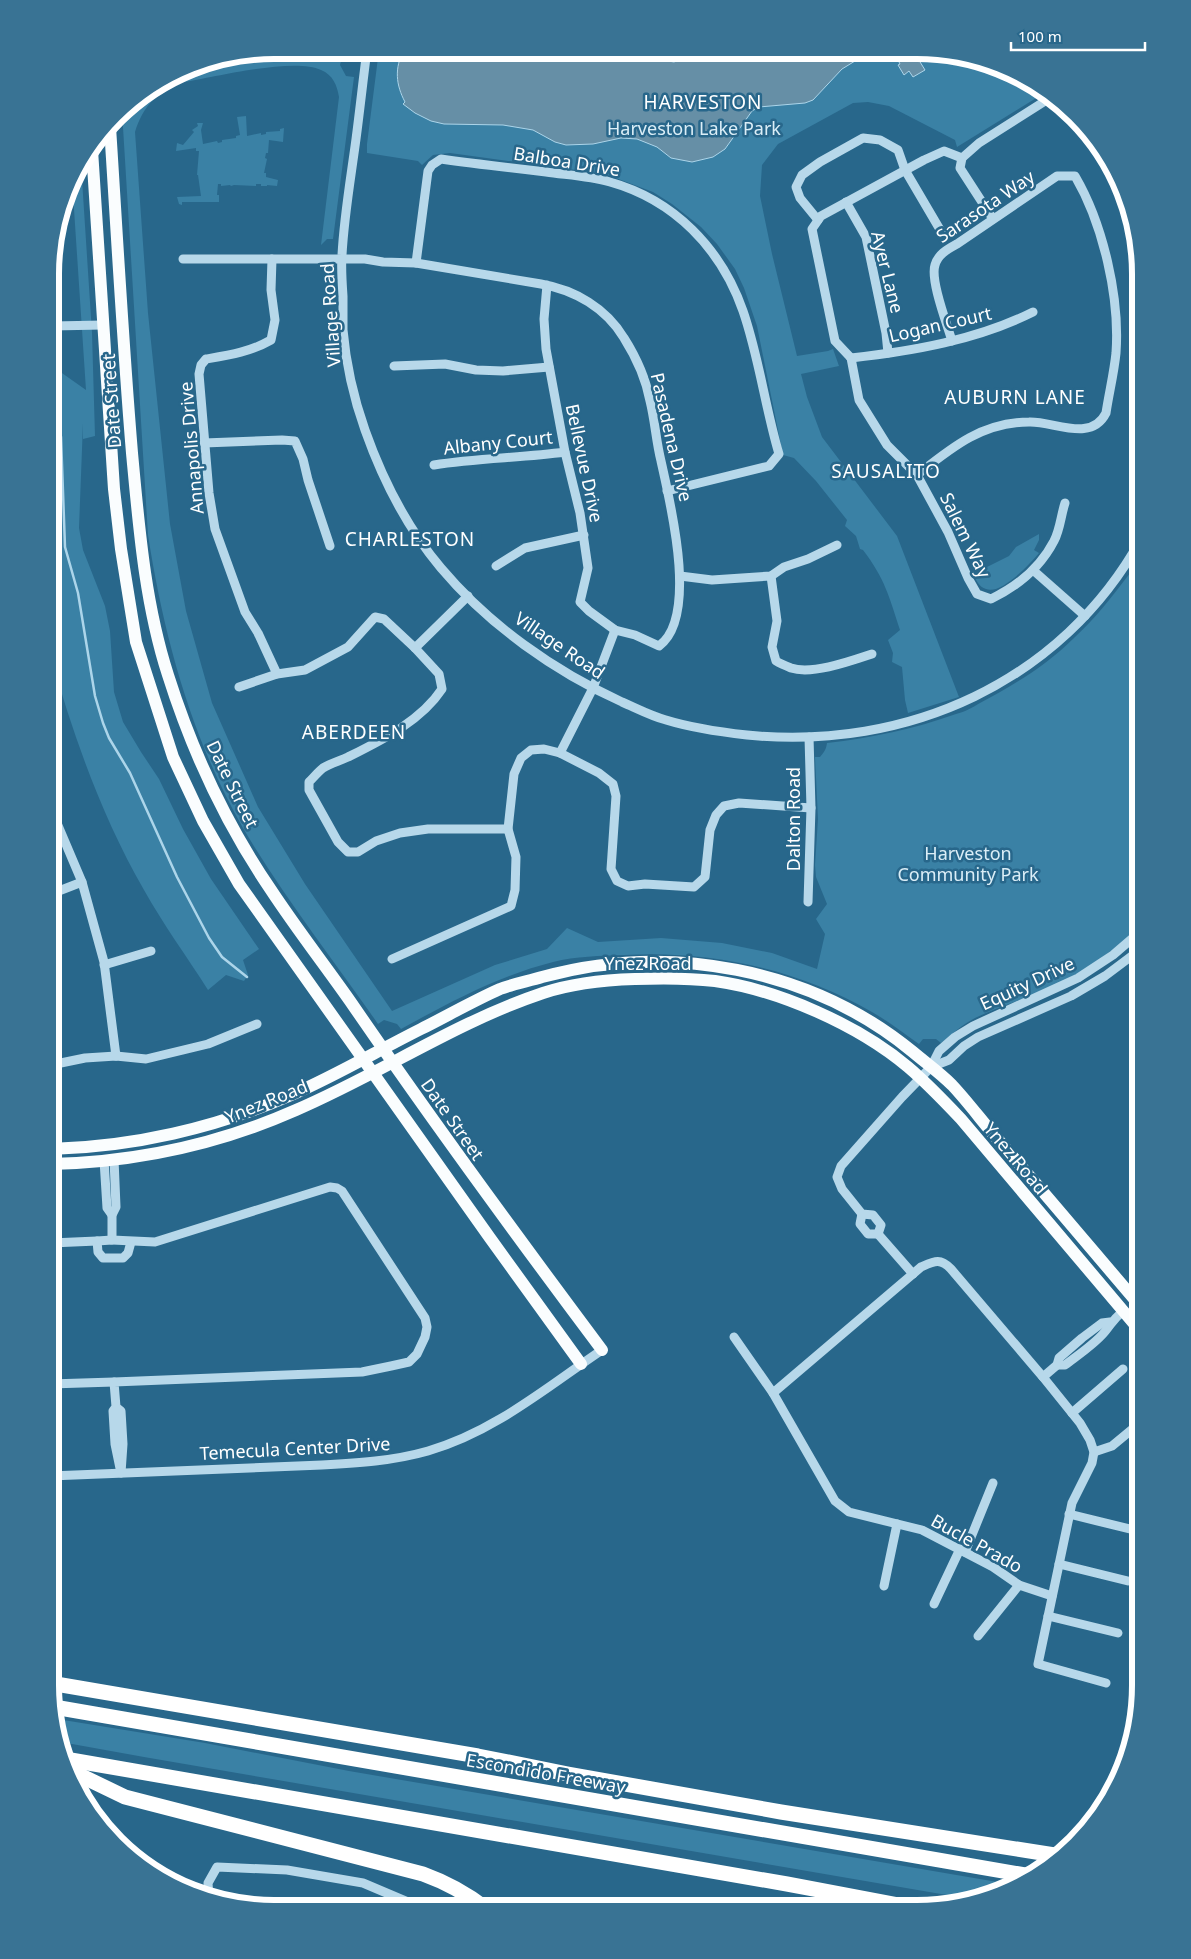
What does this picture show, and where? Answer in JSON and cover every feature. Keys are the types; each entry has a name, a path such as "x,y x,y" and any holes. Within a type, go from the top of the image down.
{"highway":[{"path":"59,1685 468,1755 781,1812 1050,1854"},
{"name":"Escondido Freeway","path":"60,1707 1020,1874"},
{"path":"72,1760 876,1900"},
{"path":"78,1775 125,1797 442,1880 475,1900"}],"main road":[{"name":"Date Street","path":"110,134 124,342 138,515 146,580 167,673 210,786 270,890 465,1166 602,1350"},
{"name":"Date Street","path":"93,158 114,489 127,596 136,642 165,733 181,774 203,821 239,884 484,1230 582,1364"},
{"name":"Ynez Road","path":"59,1149 114,1144 182,1131 211,1124 271,1103 293,1094 502,988 582,966 619,962 702,964 747,971 783,981 812,992 846,1007 905,1045 951,1084 1132,1296"},
{"name":"Ynez Road","path":"59,1163 143,1156 228,1136 298,1110 493,1011 546,992 598,980 658,978 715,981 774,995 830,1018 906,1065 961,1119 1132,1322"},
{"path":"109,1160 110,1153 115,1150 171,1140 182,1131"},
{"path":"1123,1312 1132,1310"}],"street":[{"name":"Village Road","path":"366,59 341,258 344,332 352,388 383,474 418,538 441,568 488,616 538,655 592,688 665,720 698,728 769,737 809,737 897,724 966,701 992,688 1041,657 1084,616 1132,560"},
{"path":"993,219 960,168 962,158 980,143 1045,101"},
{"path":"818,220 800,198 796,187 802,175 820,162 863,138 880,140 898,150 905,170 942,232"},
{"path":"851,358 835,341 812,229 821,216 944,151 962,158"},
{"name":"Balboa Drive","path":"416,263 428,171 432,165 441,159 579,176 610,182 650,198 688,225 701,237 722,264 743,310 779,454 769,466 667,491"},
{"name":"Sarasota Way","path":"917,475 970,436 1003,425 1031,422 1077,429 1091,428 1101,423 1106,414 1116,351 1113,290 1106,251 1082,187 1075,176 1057,176 942,253 935,265 935,282 952,341"},
{"name":"Ayer Lane","path":"846,202 866,237 883,317 888,353"},
{"name":"Pasadena Drive","path":"183,259 341,258 416,263 562,288 593,304 608,318 623,337 639,367 650,400 657,445 677,539 680,576 674,627 668,640 659,646 635,635 615,630"},
{"name":"Annapolis Drive","path":"272,259 271,290 275,320 271,340 256,349 206,359 201,366 199,374 209,493 215,529 245,612 258,633 277,674"},
{"name":"Bellevue Drive","path":"547,285 544,319 546,349 565,452 580,513 588,568 580,602 589,612 615,630"},
{"name":"Logan Court","path":"851,358 952,341 1008,325 1033,312"},
{"path":"59,326 103,325"},
{"name":"Salem Way","path":"851,358 859,400 887,445 917,475 944,524 968,578 978,594 991,599 1008,591 1034,571"},
{"path":"394,366 446,364 476,370 502,372 549,367"},
{"path":"204,443 295,441 303,458 308,480 330,546"},
{"name":"Albany Court","path":"434,465 463,460 532,457 565,452"},
{"path":"1065,503 1055,540 1034,571 1084,616"},
{"path":"496,566 525,548 584,535"},
{"path":"680,576 712,580 772,576 784,567 808,559 837,545"},
{"path":"772,576 778,622 772,647 776,661 792,669 818,669 849,662 872,654"},
{"path":"416,648 468,596"},
{"path":"239,687 277,674 305,670 348,647 375,617 384,619 416,648 439,674 442,689 433,703 416,717 379,741 346,759 323,768 309,782 309,790 338,842 348,852 358,852 376,841 400,833 428,829 508,829"},
{"path":"560,753 592,688 615,630"},
{"name":"Dalton Road","path":"808,902 812,808 809,737"},
{"path":"392,959 511,906 515,890 516,857 508,829 514,774 522,758 530,750 544,749 560,753 600,773 613,784 616,796 611,869 617,881 628,886 645,884 694,887 705,877 710,830 716,814 724,806 739,802 812,808"},
{"path":"59,828 82,882 104,965 116,1056"},
{"path":"59,891 82,882"},
{"name":"Equity Drive","path":"920,1078 931,1067 939,1051 955,1037 973,1026 1078,978 1113,955 1132,939"},
{"path":"104,965 151,951"},
{"name":"Equity Drive","path":"931,1067 949,1060 964,1046 978,1037 1071,996 1104,976 1132,956"},
{"path":"59,1063 86,1058 116,1056 146,1059 208,1044 257,1024"},
{"path":"878,1234 881,1225 873,1215 862,1214 842,1189 837,1177 841,1166 920,1078"},
{"path":"109,1160 107,1208 112,1215 112,1240"},
{"path":"59,1243 112,1240 155,1242 330,1187 336,1188 342,1191 425,1318 427,1327 422,1346 409,1362 362,1372 59,1384"},
{"path":"862,1214 860,1224 868,1234 878,1234 913,1274"},
{"path":"97,1241 98,1252 103,1258 110,1259 123,1258 128,1253 131,1242"},
{"path":"773,1392 921,1267 935,1261 945,1262 1072,1413 1090,1440 1094,1452 1092,1464 1081,1482 1069,1514 1038,1664 1106,1683"},
{"path":"1042,1377 1057,1365 1059,1358 1082,1338 1102,1323 1110,1322 1123,1312"},
{"path":"1057,1365 1065,1365 1073,1359 1108,1329 1110,1322"},
{"name":"Bucle Prado","path":"734,1337 773,1392 835,1501 849,1512 922,1530 963,1550 1019,1585 1052,1596"},
{"path":"1082,1338 1089,1346"},
{"name":"Temecula Center Drive","path":"59,1476 365,1463 400,1458 429,1451 459,1440 512,1413 602,1350"},
{"path":"1066,1351 1073,1359"},
{"path":"1072,1413 1122,1370"},
{"path":"114,1382 116,1407 113,1411 115,1444 121,1474"},
{"path":"1094,1452 1112,1446 1132,1429"},
{"path":"934,1604 963,1550 993,1483"},
{"path":"1069,1514 1132,1530"},
{"path":"884,1586 897,1524"},
{"path":"1059,1564 1128,1581"},
{"path":"978,1636 1019,1585"},
{"path":"1048,1616 1118,1633"},
{"path":"208,1890 208,1883 217,1867 287,1870 363,1883 403,1900"}],"green space":[{"name":"Harveston Community Park","path":"259,59 342,59 340,65 346,76 354,77 333,239 327,239 321,245 339,97 334,81 325,72 309,67 274,67 184,82 159,94 153,100 142,114 135,132 148,313 170,524 186,611 212,703 258,807 305,884 392,1011 495,965 547,949 567,928 598,942 661,938 722,943 772,953 817,969 825,934 816,919 827,904 816,877 815,865 818,819 815,757 820,757 825,751 827,743 892,732 924,724 966,711 1005,689 1030,674 1064,648 1097,614 1131,572 1132,934 1110,952 1077,974 975,1018 941,1043 936,1039 923,1039 919,1044 890,1023 843,997 814,984 784,974 721,960 657,954 588,957 553,962 494,982 401,1029 397,1024 384,1020 378,1024 258,853 243,828 208,758 194,722 171,649 148,535 123,121 143,103 178,81 218,66"},
{"name":"Harveston Lake Park","path":"378,59 932,59 987,70 1013,81 1039,96 957,147 955,140 889,106 868,102 853,103 778,144 762,165 760,196 797,356 833,349 839,366 801,374 807,397 822,437 897,536 959,697 908,713 902,667 892,662 893,653 888,640 900,630 886,588 877,570 863,550 860,549 856,536 845,526 847,520 816,481 794,458 783,455 757,326 744,288 735,269 717,244 701,227 653,192 605,174 450,153 433,155 422,165 418,161 367,153"},
{"path":"246,116 247,136 280,131 280,129 284,128 283,142 269,140 268,153 266,153 265,158 267,159 264,173 266,173 266,177 278,180 277,186 261,186 261,184 256,184 256,186 221,186 221,184 218,184 217,195 219,195 219,202 182,202 182,205 179,204 177,197 201,196 197,175 199,151 196,151 196,148 176,151 177,143 183,145 194,132 192,130 198,126 197,123 203,123 201,130 203,144 217,141 218,143 222,142 222,140 236,138 236,136 240,135 237,117"},
{"path":"82,177 92,333 95,436 83,439 83,423 79,528 83,550 105,606 110,631 114,692 123,722 159,779 183,829 211,879 259,949 243,960 248,975 244,981 226,975 208,990 151,903 115,834 79,747 59,684 59,371 86,390 73,196"},
{"path":"1039,534 1039,540 1034,550 1039,553 1015,577 992,590 980,585 973,574 1009,556 1016,547"},
{"path":"62,1720 205,1743 349,1771 1002,1883 987,1889 956,1897 67,1743"}],"shaded area":[{"path":"400,59 657,59 674,62 681,59 861,59 842,69 813,100 805,103 759,107 752,111 725,149 713,157 692,162 671,158 657,147 637,139 621,138 593,144 566,145 555,142 533,130 503,125 444,124 431,121 403,104 405,102 397,76"},
{"path":"898,59 918,59 925,70 913,77 909,71 904,75 898,65 900,64"}],"waterway":[{"path":"59,428 61,437 65,547 78,593 95,696 103,723 109,738 130,773 177,877 209,938 222,957 247,977"}],"district":[{"name":"HARVESTON","path":"703,102"},
{"name":"AUBURN LANE","path":"1015,397"},
{"name":"SAUSALITO","path":"886,471"},
{"name":"CHARLESTON","path":"410,539"},
{"name":"ABERDEEN","path":"354,732"}]}
